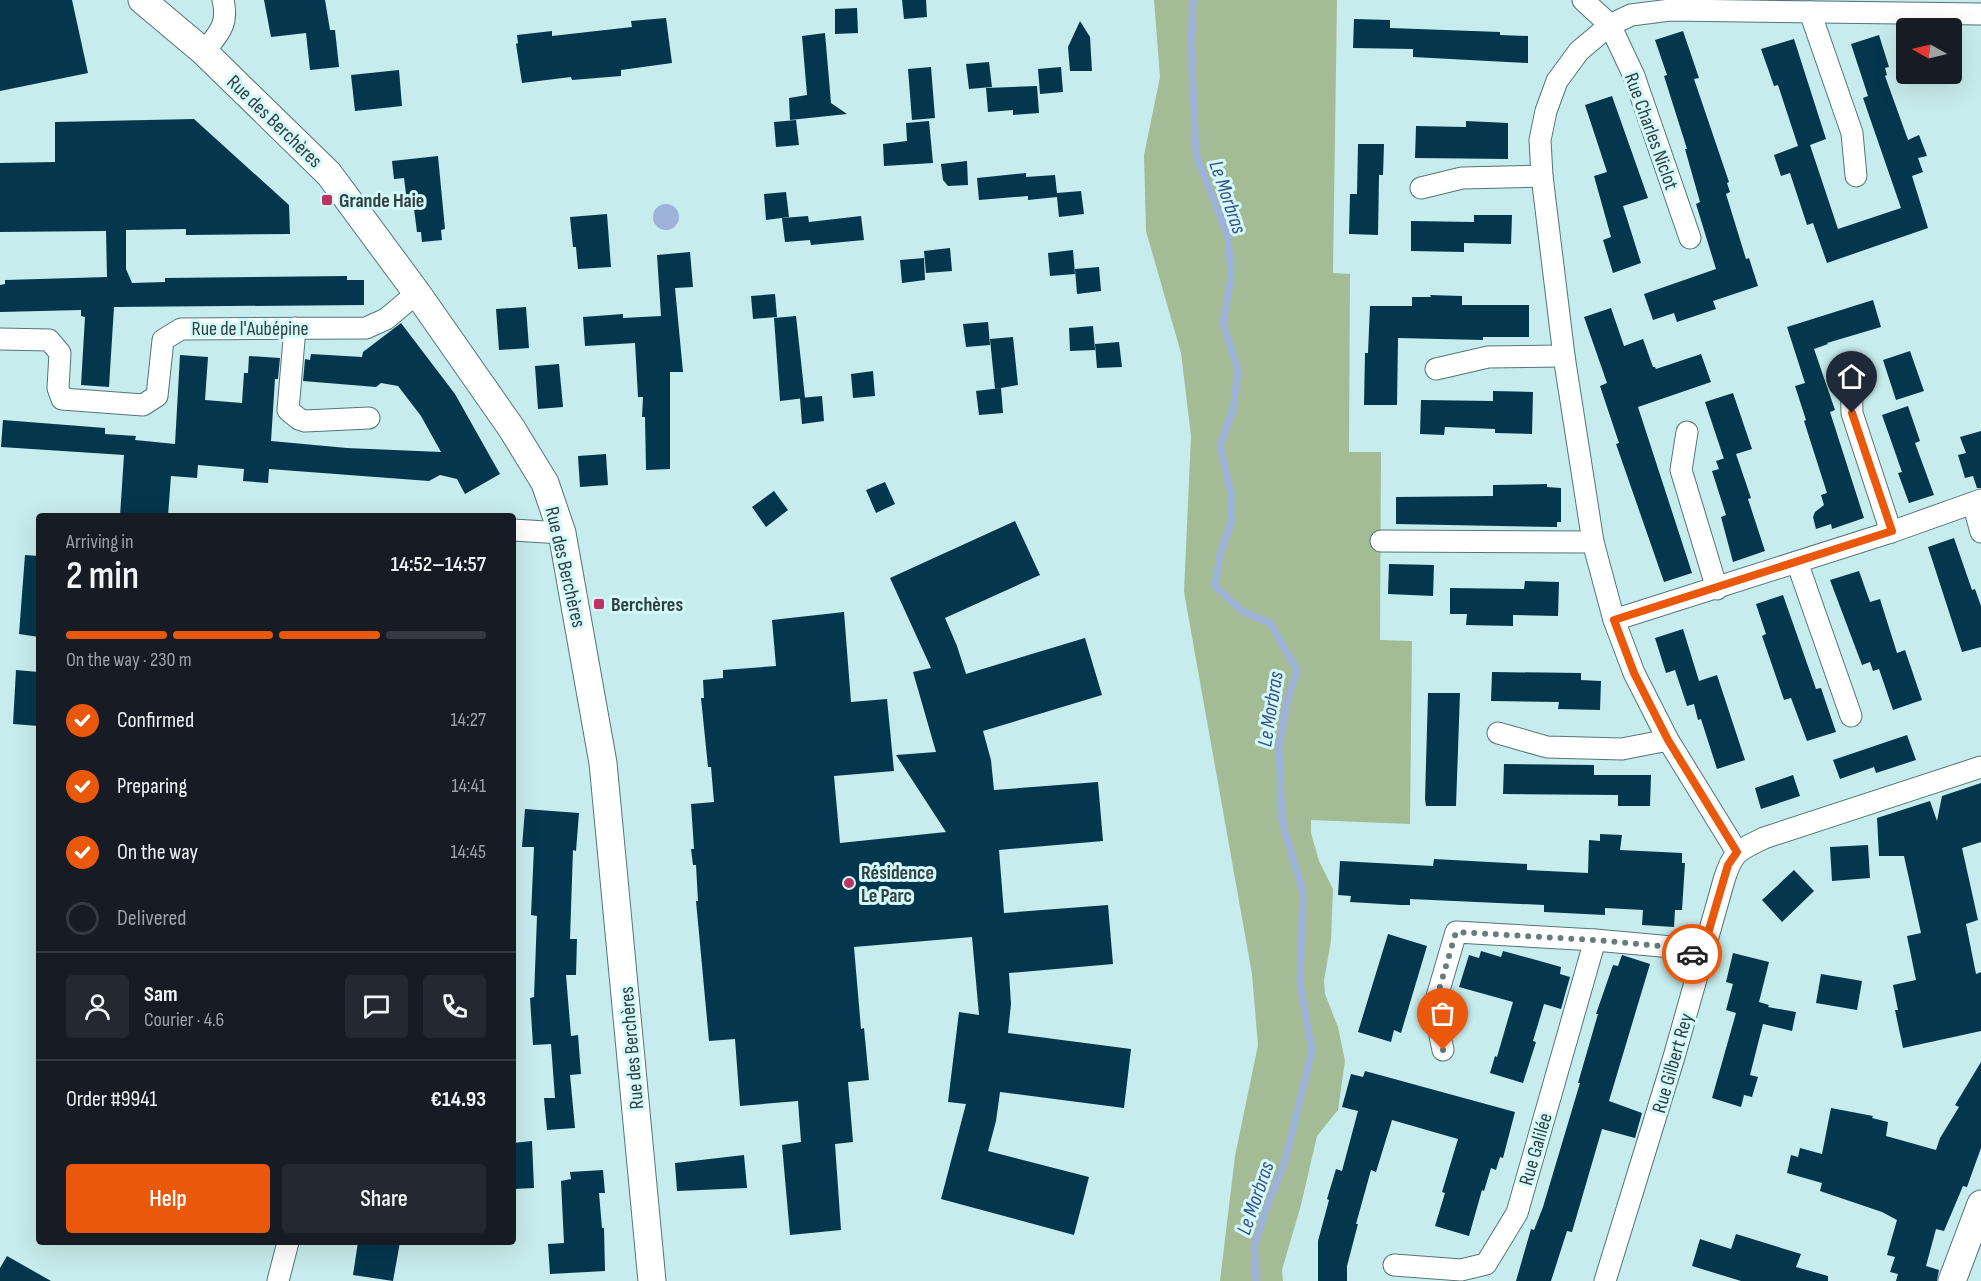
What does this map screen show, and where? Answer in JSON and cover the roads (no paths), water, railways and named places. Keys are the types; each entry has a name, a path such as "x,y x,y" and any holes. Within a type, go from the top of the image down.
{"street":[{"name":"Rue des Berchères","path":"142,0 204,52 329,174 417,293 512,429 540,474 555,507 552,532 603,763 652,1281"},
{"path":"204,52 222,31 225,9 223,0"},
{"name":"Rue Charles Niclot","path":"1583,0 1610,25 1634,76 1690,238"},
{"path":"1981,14 1914,7 1810,12 1745,6 1670,10 1631,15 1610,25 1580,51 1557,81 1546,111 1540,140 1542,176 1564,356 1593,542 1614,620 1634,673 1668,740 1737,852 1764,838 1981,767"},
{"path":"1810,12 1852,133 1856,176"},
{"path":"1421,188 1462,178 1542,176"},
{"name":"Rue de l'Aubépine","path":"0,339 49,340 60,353 58,388 62,399 142,405 157,396 163,340 181,329 366,327 386,319 417,293"},
{"path":"295,328 288,410 305,421 369,418"},
{"path":"1436,369 1488,357 1564,356"},
{"path":"1851,372 1852,413 1892,531"},
{"path":"1687,432 1681,470 1717,589"},
{"path":"1614,620 1717,589 1977,502 1981,532"},
{"path":"516,530 552,532"},
{"path":"1380,541 1593,542"},
{"path":"1797,562 1851,716"},
{"path":"1498,733 1547,747 1622,749 1668,740"},
{"name":"Rue Gilbert Rey","path":"1605,1281 1665,1089 1728,865 1737,852"},
{"path":"1443,1050 1434,1007 1456,932 1672,947 1701,957"},
{"name":"Rue Galilée","path":"1394,1265 1461,1270 1486,1264 1516,1212 1594,940"},
{"path":"1952,1281 1981,1204"},
{"path":"278,1281 287,1245"}],"water":[{"path":"666,204 675,208 679,217 675,226 666,230 657,226 653,217 657,208"}],"waterway":[{"name":"Le Morbras","path":"1193,0 1191,43 1196,155 1228,236 1231,277 1223,324 1238,370 1233,409 1220,446 1231,493 1231,523 1220,554 1215,586 1242,611 1270,623 1297,670 1287,702 1279,746 1282,821 1303,893 1300,983 1312,1051 1285,1161 1254,1247 1256,1281"}],"place":[{"name":"Grande Haie","path":"327,200"},
{"name":"Berchères","path":"599,604"},
{"name":"Résidence Le Parc","path":"849,883"}]}
